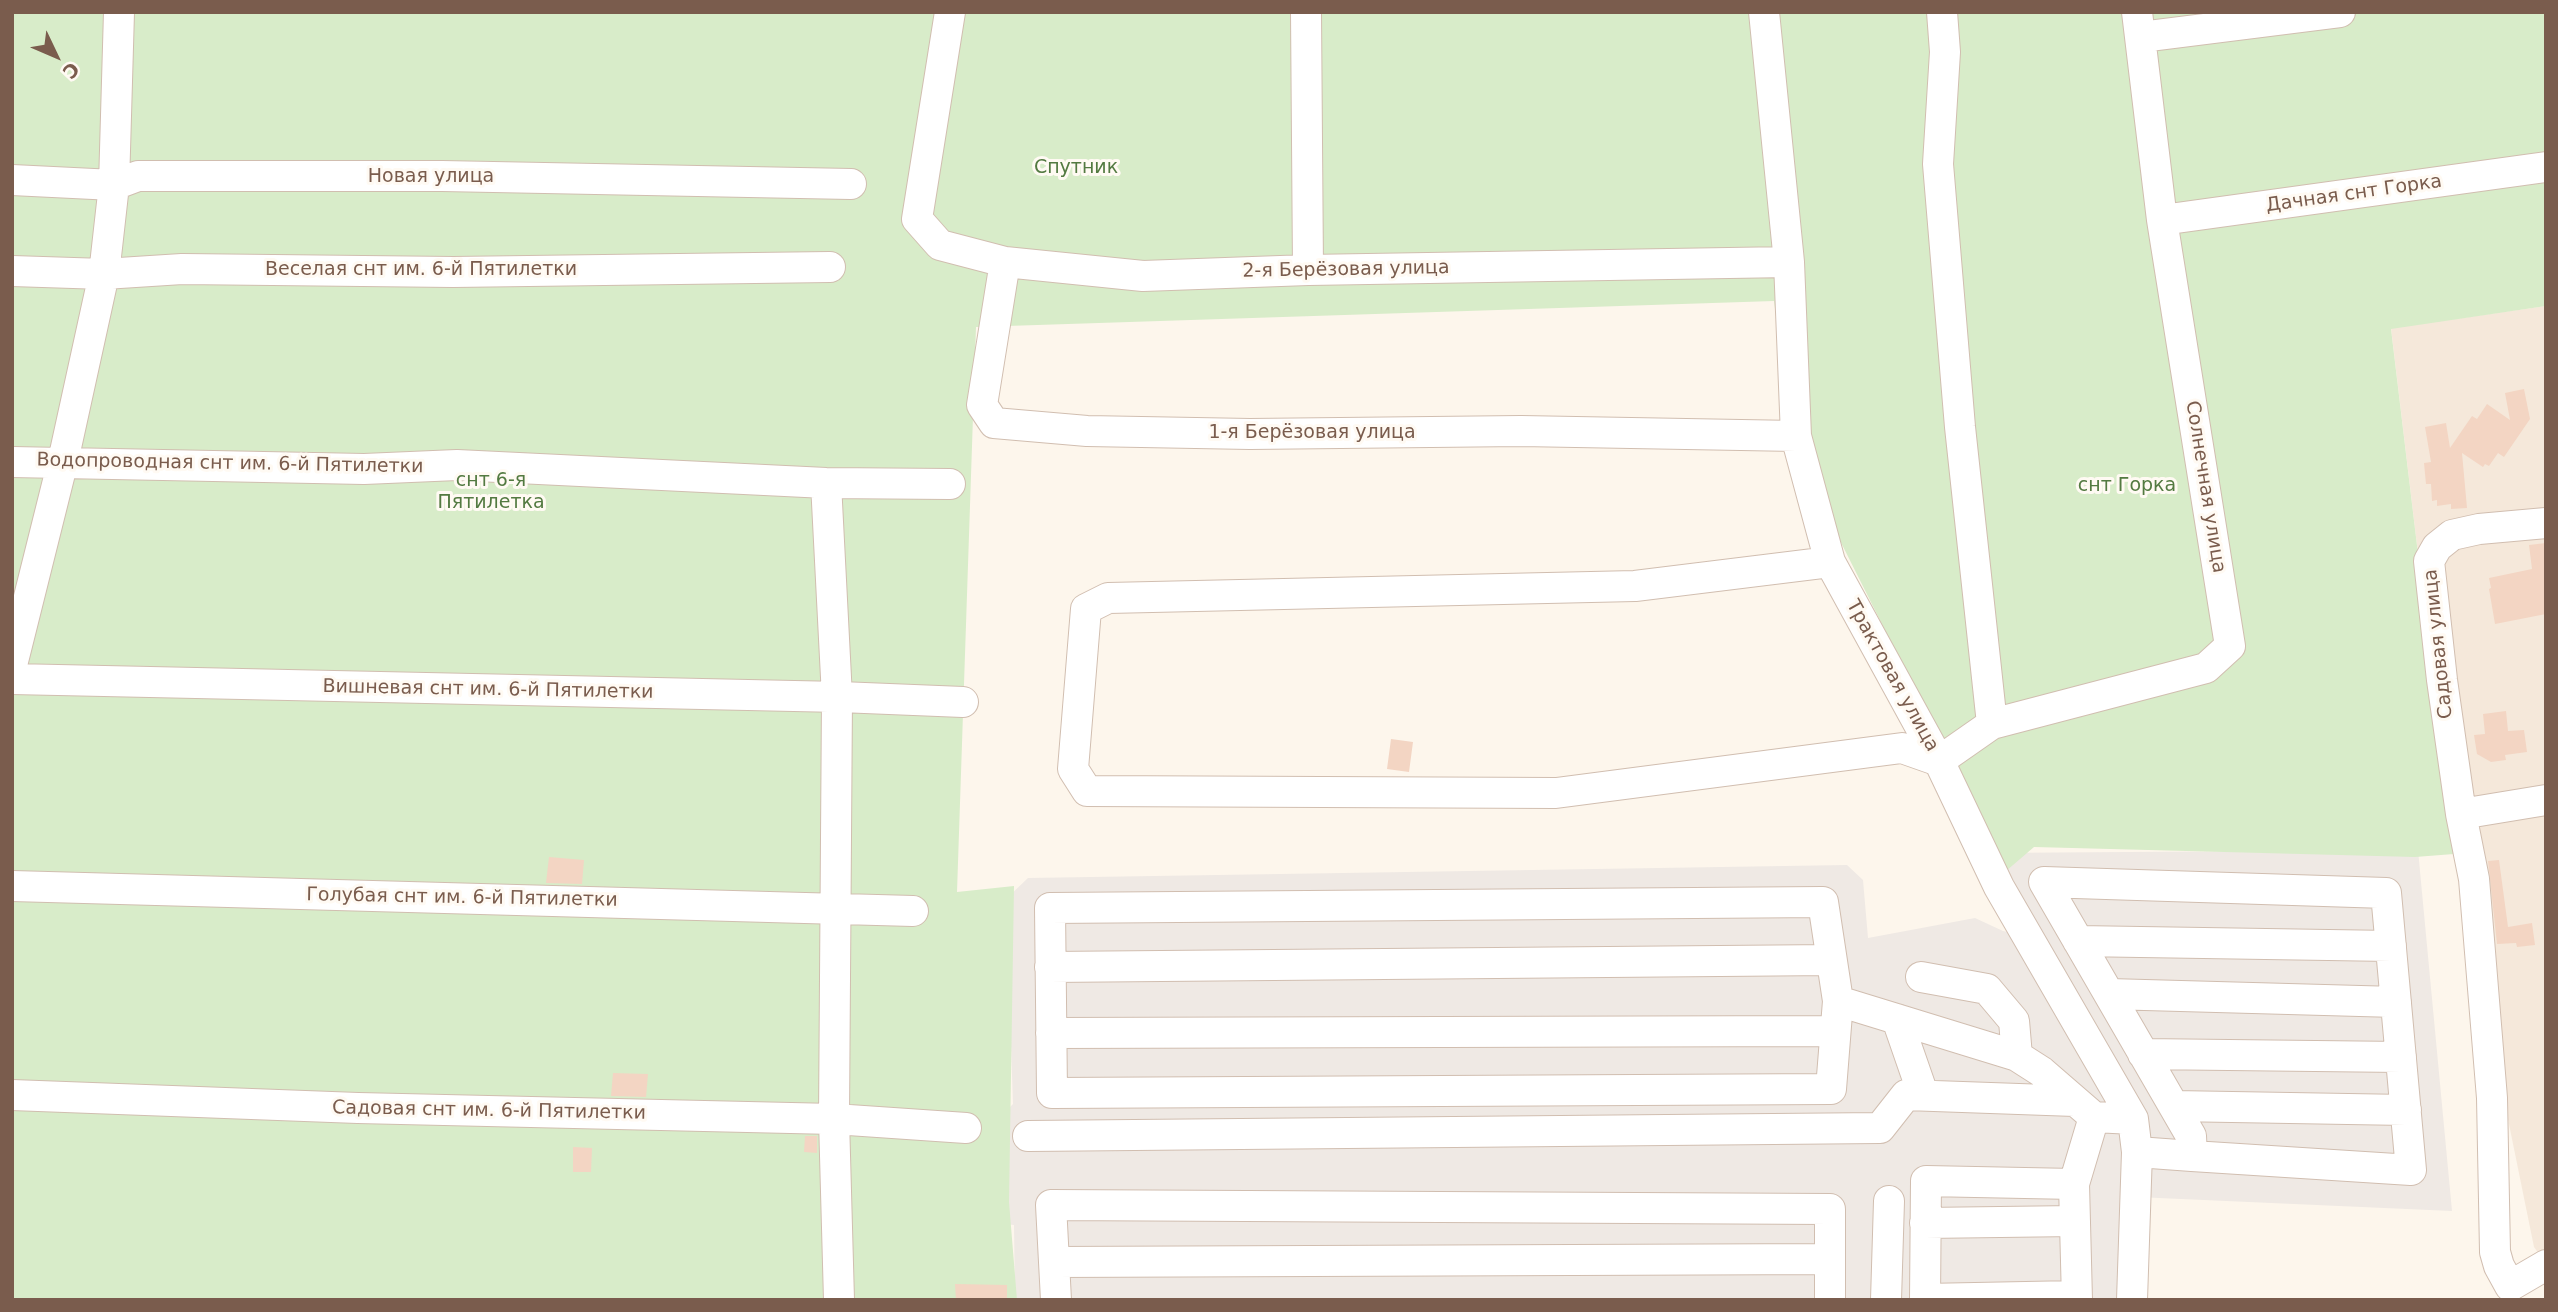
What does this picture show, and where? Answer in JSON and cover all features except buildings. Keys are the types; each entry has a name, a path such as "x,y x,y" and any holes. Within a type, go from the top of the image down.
{"street":[{"path":"12,665 63,461 104,274 114,185 119,12"},
{"path":"1306,12 1308,270"},
{"name":"Трактовая улица","path":"1764,12 1789,262 1796,436 1830,562 1939,761 1999,887 2133,1119 2137,1153 2132,1300"},
{"path":"1942,12 1945,52 1938,164 1960,427 1992,724"},
{"path":"2139,25 2340,12"},
{"name":"2-я Берёзовая улица","path":"953,14 917,219 940,245 1005,262 1143,276 1308,270 1789,262"},
{"name":"Солнечная улица","path":"1939,761 1992,724 2207,668 2230,646 2162,220 2139,25"},
{"name":"Дачная снт Горка","path":"2162,220 2546,167"},
{"name":"Новая улица","path":"12,180 114,185 138,176 414,176 850,184"},
{"name":"1-я Берёзовая улица","path":"1005,262 982,405 994,423 1087,431 1250,434 1521,431 1796,436"},
{"name":"Веселая снт им. 6-й Пятилетки","path":"12,271 104,274 182,269 453,272 830,267"},
{"name":"Водопроводная снт им. 6-й Пятилетки","path":"12,462 364,469 457,465 826,483 950,484"},
{"path":"826,483 837,697 834,1119 839,1300"},
{"name":"Садовая улица","path":"2522,1280 2499,1266 2495,1244 2492,1098 2474,878 2461,814 2429,561 2437,547 2452,535 2479,529 2546,523"},
{"path":"1830,562 1635,586 1108,597 1086,609 1073,769 1087,791 1556,793 1902,748 1939,761"},
{"name":"Вишневая снт им. 6-й Пятилетки","path":"12,679 963,702"},
{"path":"2461,814 2546,800"},
{"path":"2137,1153 2412,1170 2386,893 2044,882 2191,1136 2192,1156"},
{"name":"Голубая снт им. 6-й Пятилетки","path":"12,886 913,911"},
{"path":"1823,902 1831,960 1838,1001 1831,1088 1052,1093 1050,908 1823,902"},
{"path":"2078,941 2391,946"},
{"path":"1050,967 1831,960"},
{"path":"1921,977 1987,989 2014,1021 2017,1056"},
{"path":"2109,994 2396,1002"},
{"path":"1838,1001 2017,1056 2042,1072 2084,1109"},
{"path":"1897,1019 1923,1094"},
{"path":"1051,1033 1835,1031"},
{"path":"2143,1054 2401,1057"},
{"path":"1028,1136 1880,1128 1906,1095 1923,1094 2084,1109 2133,1119"},
{"name":"Садовая снт им. 6-й Пятилетки","path":"12,1096 834,1119 966,1128"},
{"path":"2174,1106 2406,1110"},
{"path":"2074,1184 1926,1181 1925,1299 2076,1298 2074,1184 2084,1109"},
{"path":"1885,1300 1889,1201"},
{"path":"1056,1300 1051,1205 1829,1209 1830,1300"},
{"path":"1925,1223 2075,1221"},
{"path":"1054,1262 1830,1259"}],"shaded area":[{"path":"2546,306 2546,1264 2534,1247 2454,854 2391,328"},
{"path":"2418,850 2452,1211 2136,1197 2132,1300 1015,1300 1014,1225 1003,1224 992,1125 1013,1104 1006,899 1028,878 1847,865 1863,880 1868,938 1975,918 2003,931 2027,936 1983,853"}],"green space":[{"name":"снт 6-я Пятилетка","path":"12,12 2546,12 2546,306 2391,329 2454,854 2415,857 2034,847 2006,871 1792,445 1774,301 976,327 957,892 1014,886 1009,1202 1017,1300 12,1300"}],"park label":[{"name":"Спутник","path":"1076,168"},
{"name":"снт Горка","path":"2127,486"}]}
